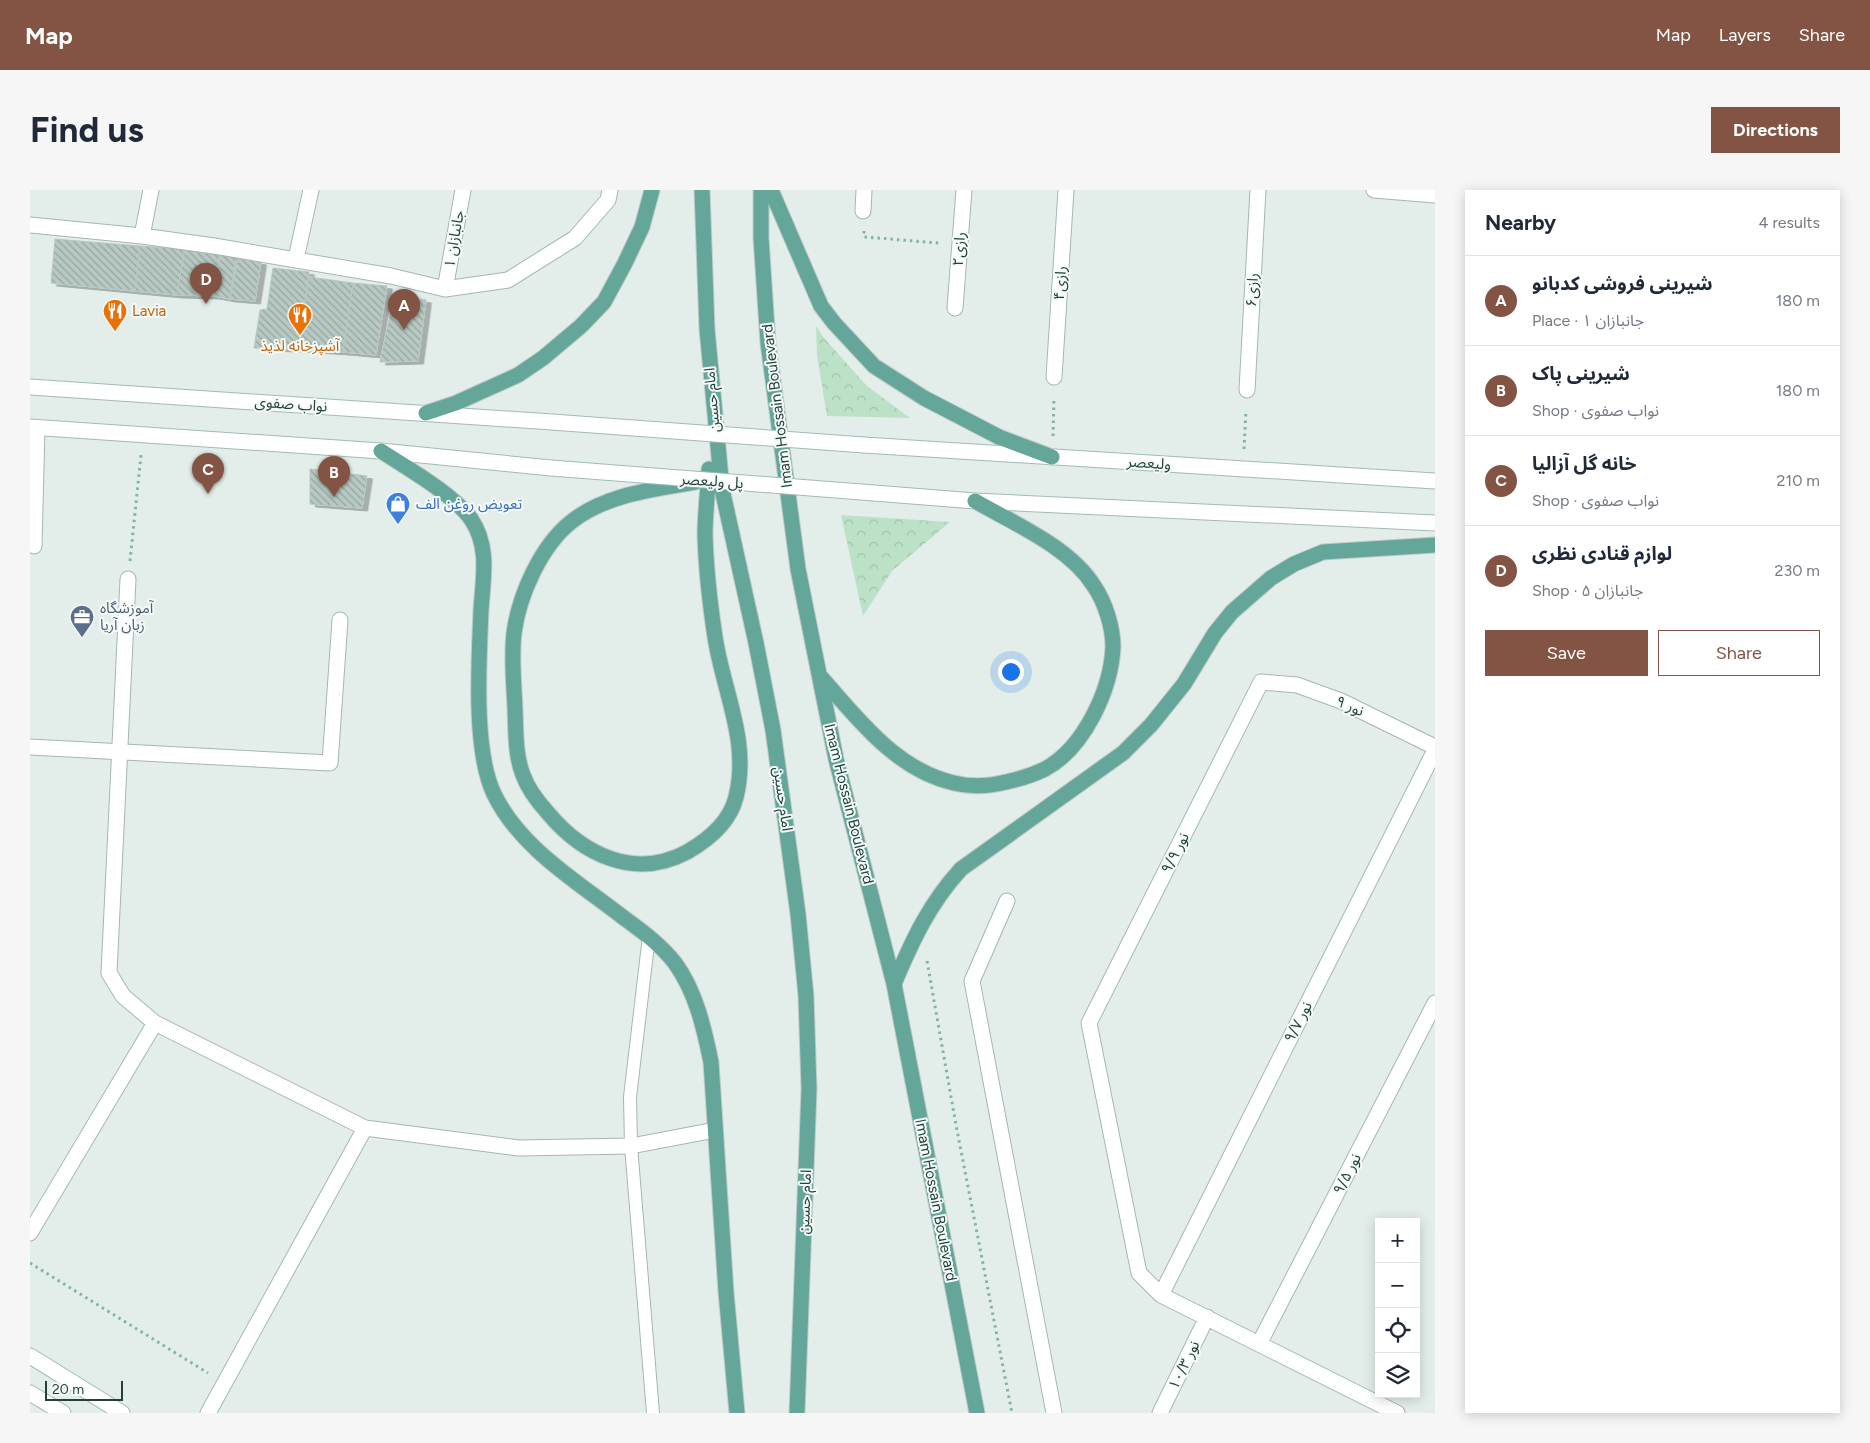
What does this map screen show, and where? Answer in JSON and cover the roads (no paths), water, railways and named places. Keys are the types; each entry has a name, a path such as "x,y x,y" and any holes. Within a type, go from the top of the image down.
{"main road":[{"path":"426,413 456,403 518,374 543,358 581,326 604,302 626,263 642,227 652,190"},
{"name":"امام حسین","path":"702,190 707,329 713,410 722,489 756,643 772,730 795,886 806,996 809,1089 798,1413"},
{"name":"Imam Hossain Boulevard","path":"761,190 761,238 770,352 798,569 836,759 894,984 977,1413"},
{"path":"771,190 821,306 834,323 874,366 924,398 999,437 1052,456"},
{"path":"702,480 598,504 572,521 552,539 538,561 526,590 514,633 513,666 517,747 523,775 538,802 557,824 579,843 598,855 623,863 663,862 698,846 705,842 725,821 736,799 741,753 737,725 715,639 706,558 705,533 713,410"},
{"path":"381,450 444,493 470,518 479,534 484,553 479,714 486,774 507,818 524,837 554,864 649,936 675,964 692,992 704,1028 711,1062 737,1413"},
{"path":"819,675 872,734 916,769 955,784 992,786 1022,778 1047,768 1069,750 1088,727 1100,702 1109,671 1113,646 1106,610 1094,585 1078,566 1050,542 975,501"},
{"path":"894,984 921,923 946,885 961,869 1116,758 1144,732 1184,684 1215,632 1232,612 1271,578 1294,564 1323,552 1435,545"}],"street":[{"path":"142,236 150,190"},
{"path":"296,260 311,190"},
{"name":"جانبازان ۱","path":"445,289 463,190"},
{"path":"30,225 142,236 214,246 391,276 445,289 508,280 575,238 608,200 610,190"},
{"path":"863,211 864,190"},
{"name":"رازی۲","path":"955,308 964,190"},
{"name":"رازی۴","path":"1054,377 1066,190"},
{"name":"رازی۶","path":"1246,390 1258,190"},
{"path":"1374,190 1435,195"},
{"name":"نواب صفوی","path":"30,387 426,413 864,445"},
{"path":"34,546 33,427 381,450"},
{"name":"ولیعصر","path":"864,445 1435,481"},
{"name":"پل ولیعصر","path":"381,450 551,468 975,501"},
{"path":"975,501 1435,523"},
{"path":"128,579 109,973 123,996 154,1023 365,1128 519,1148 631,1146 715,1130"},
{"path":"30,746 330,763 340,620"},
{"name":"نور ۹","path":"1261,682 1297,685 1341,701 1435,748"},
{"name":"نور ۹/۹","path":"1161,1295 1139,1273 1089,1024 1261,682"},
{"name":"نور ۹/۷","path":"1161,1295 1435,748"},
{"path":"1007,900 972,980 1054,1413"},
{"name":"نور ۹/۵","path":"1259,1344 1435,1003"},
{"path":"30,1233 154,1023"},
{"path":"208,1413 365,1128"},
{"path":"1161,1295 1397,1413"},
{"name":"نور ۱۰/۳","path":"1160,1413 1207,1317"},
{"path":"30,1356 122,1413"},
{"path":"30,1393 63,1413"}],"lane":[{"path":"649,936 630,1097 631,1146 653,1413"}],"place":[{"name":"لوازم قنادی نظری","path":"206,304"},
{"name":"شیرینی فروشی کدبانو","path":"404,330"},
{"name":"Lavia","path":"115,332"},
{"name":"آشپزخانه لذیذ","path":"300,336"},
{"name":"خانه گل آزالیا","path":"208,494"},
{"name":"شیرینی پاک","path":"334,497"},
{"name":"تعویض روغن الف","path":"398,525"},
{"name":"آموزشگاه زبان آریا","path":"82,638"}]}
